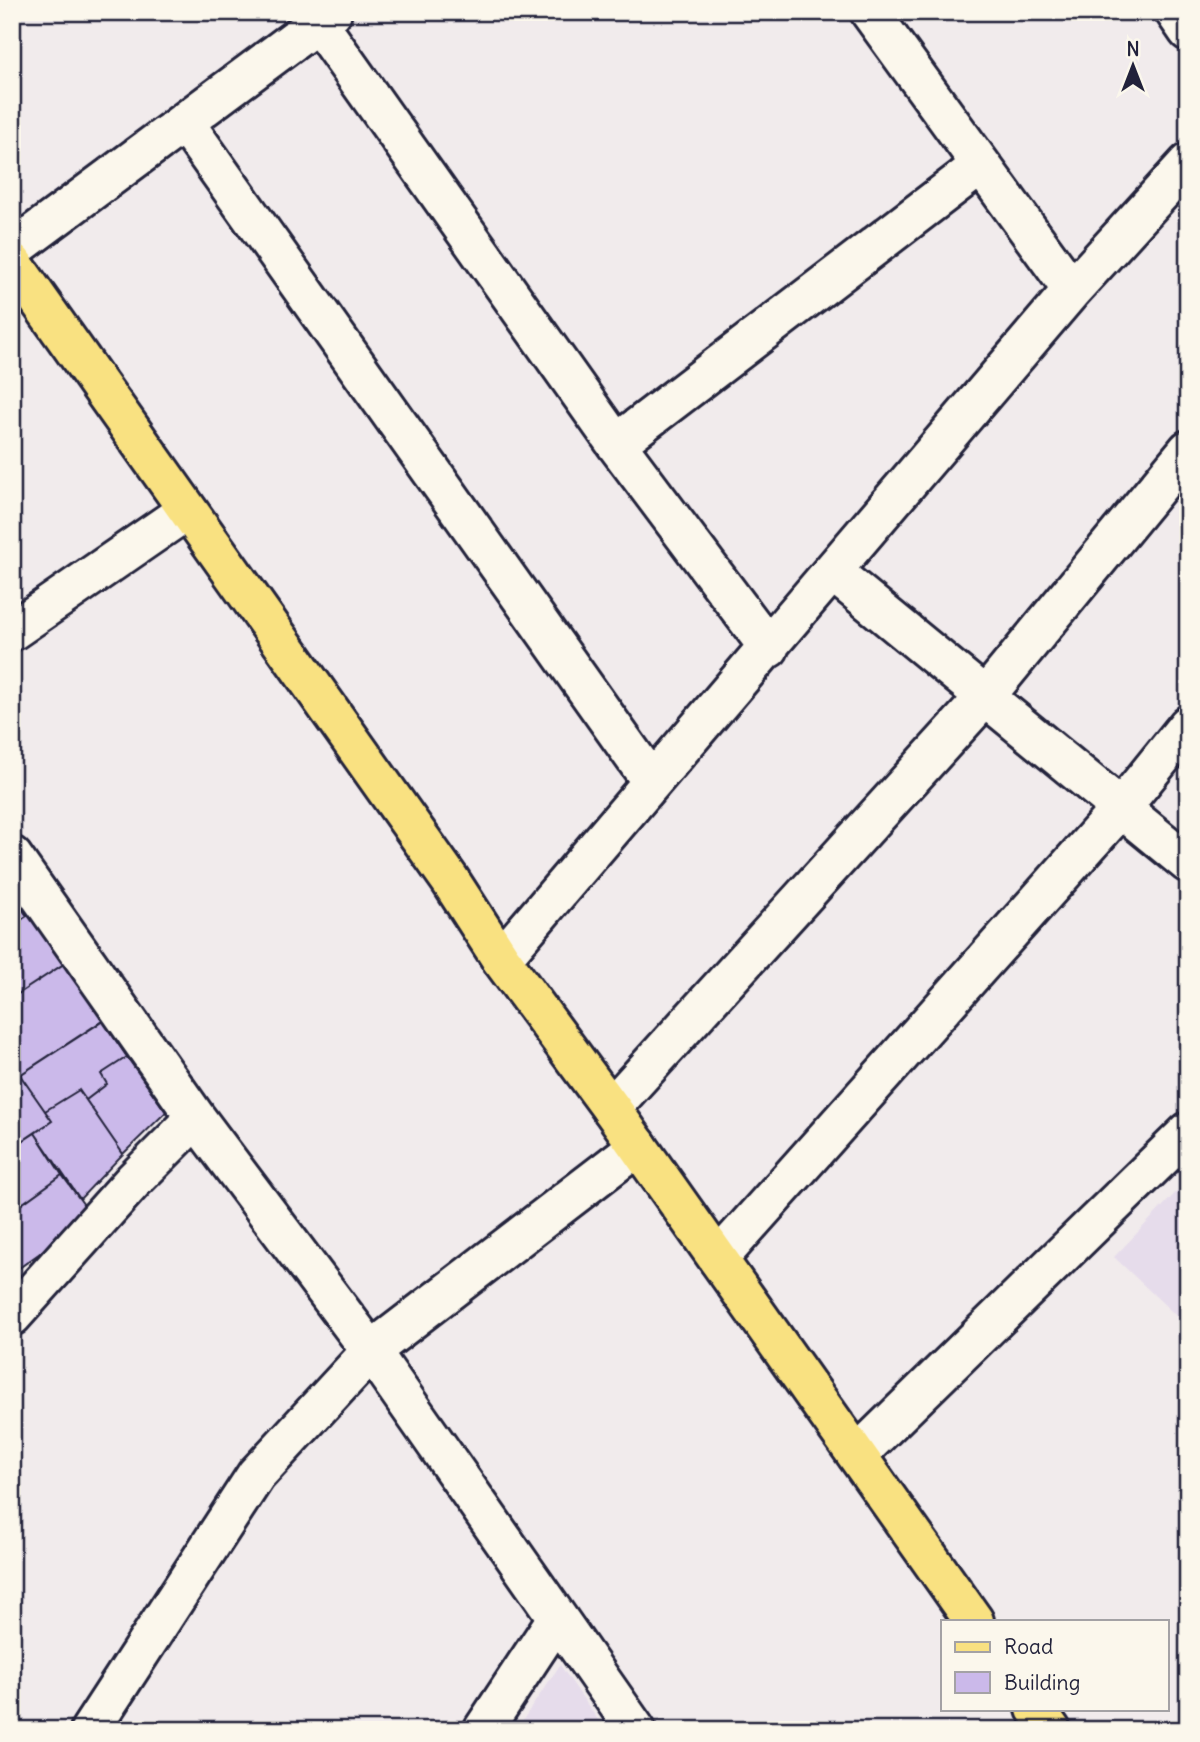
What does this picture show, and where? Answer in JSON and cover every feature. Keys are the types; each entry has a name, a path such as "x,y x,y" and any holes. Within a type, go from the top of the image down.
{"main road":[{"path":"12,262 450,880 501,959 611,1108 973,1620"},
{"path":"1037,1710 1051,1730"}],"street":[{"path":"870,12 1072,290"},
{"path":"1175,12 1188,31"},
{"path":"12,250 325,17 616,444 768,648"},
{"path":"184,122 652,782"},
{"path":"501,959 1072,290 1188,163"},
{"path":"616,444 981,165"},
{"path":"611,1108 985,696 1188,450"},
{"path":"12,631 186,511"},
{"path":"833,572 1188,863"},
{"path":"718,1259 1121,808 1188,725"},
{"path":"12,856 196,1118 371,1350 636,1730"},
{"path":"12,1316 134,1180 196,1118"},
{"path":"857,1455 1188,1132"},
{"path":"90,1730 256,1475 371,1350 638,1146"},
{"path":"483,1730 557,1618"}],"shaded area":[{"path":"1188,1180 1188,1327 1114,1257"},
{"path":"560,1665 605,1730 516,1730"}],"building":[{"path":"12,894 27,916 12,926"},
{"path":"36,910 70,960 12,998 12,926"},
{"path":"70,960 108,1017 15,1078 12,998"},
{"path":"103,1021 127,1057 101,1074 107,1084 86,1100 79,1090 45,1111 20,1075"},
{"path":"127,1057 166,1112 123,1154 86,1100 107,1084 101,1074"},
{"path":"20,1075 52,1121 12,1148 12,1080"},
{"path":"79,1090 123,1154 80,1199 35,1133 52,1121 45,1111"},
{"path":"35,1133 62,1175 12,1211 12,1148"},
{"path":"62,1175 92,1216 12,1273 12,1211"}]}
